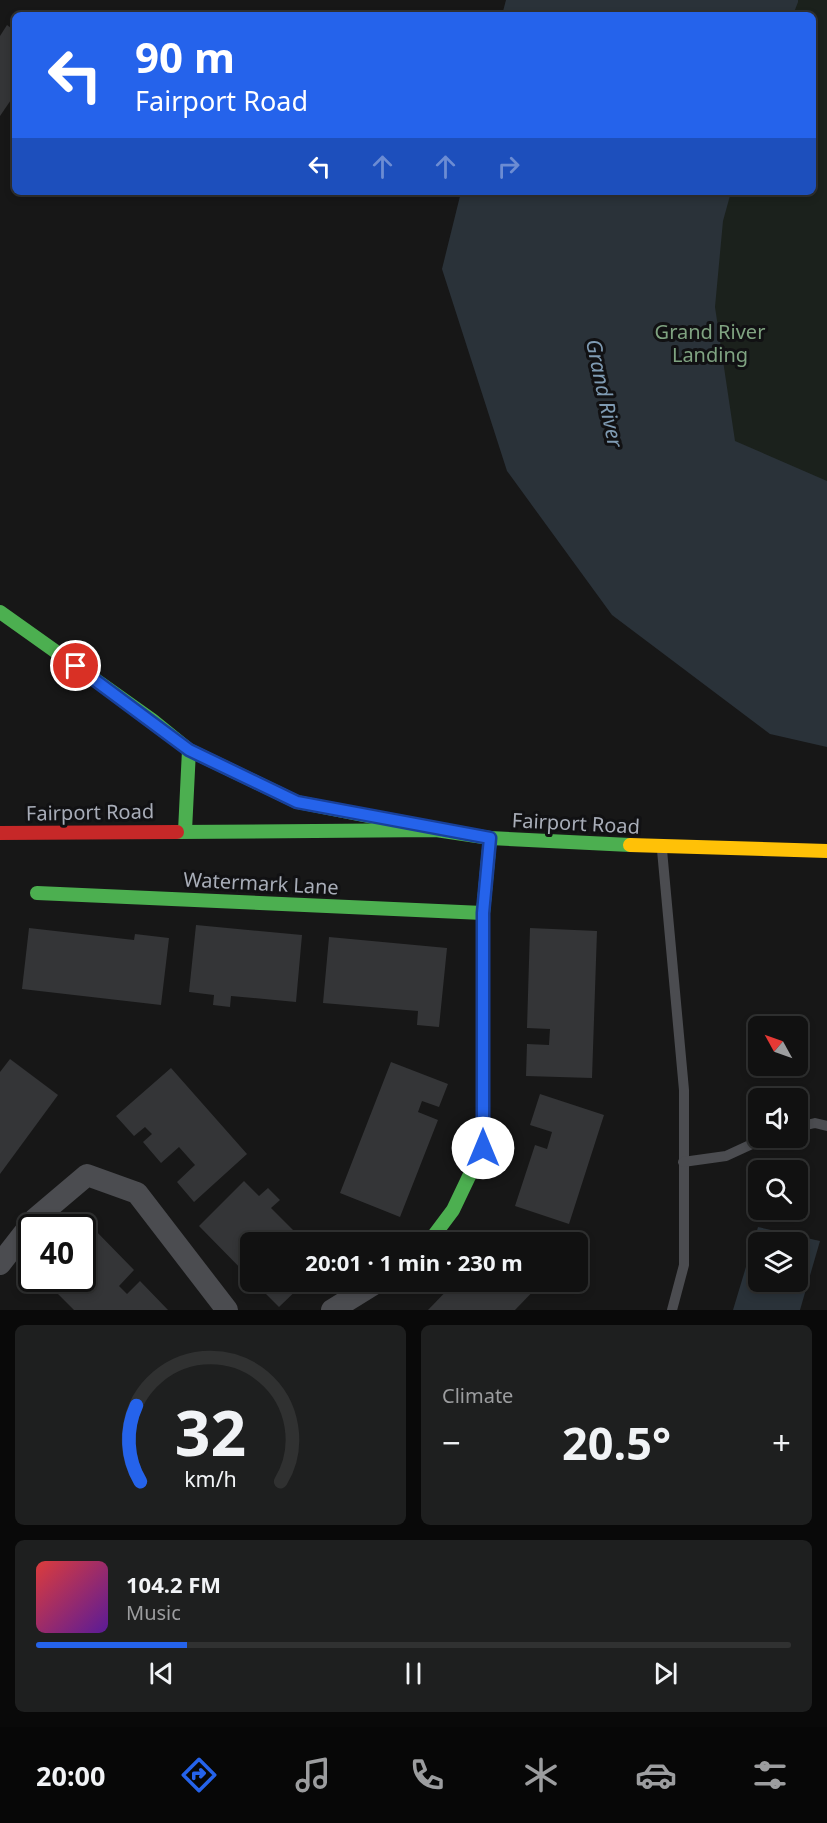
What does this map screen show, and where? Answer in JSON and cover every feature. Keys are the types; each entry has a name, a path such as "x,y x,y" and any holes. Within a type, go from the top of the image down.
{"main road":[{"path":"0,612 152,720 189,750 297,802 436,830"},
{"path":"185,831 189,750"},
{"name":"Fairport Road","path":"0,833 436,830 490,838 661,847 827,851"},
{"path":"436,1232 453,1210 483,1148 483,913 490,838"},
{"name":"Watermark Lane","path":"37,892 483,913"}],"street":[{"path":"0,1264 35,1219 87,1175 136,1193 227,1310"},
{"path":"332,1310 362,1292"}],"lane":[{"path":"661,847 684,1090 684,1265 672,1310"},
{"path":"808,1125 815,1123 827,1126"},
{"path":"683,1162 726,1156 748,1146"}],"green space":[{"name":"Grand River Landing","path":"618,0 827,0 827,591 629,451 603,195 816,195 816,12 616,12"}],"water":[{"path":"506,0 798,0 794,12 503,12"},
{"name":"Grand River","path":"460,195 730,195 723,221 715,307 735,441 827,481 827,747 770,734 612,615 507,471 442,269"},
{"path":"758,1227 780,1232 756,1232"},
{"path":"808,1238 820,1241 808,1282"},
{"path":"748,1260 748,1292 805,1292 800,1310 733,1310"}],"building":[{"path":"7,25 12,29 12,98 0,116 0,36"},
{"path":"196,925 302,935 296,1002 231,996 230,1007 213,1005 214,995 189,992"},
{"path":"29,928 134,940 135,934 169,938 161,1005 22,989"},
{"path":"530,928 597,931 592,1078 526,1076 527,1044 549,1045 550,1029 527,1028"},
{"path":"329,937 447,948 439,1027 417,1025 418,1011 323,1003"},
{"path":"10,1059 58,1095 0,1174 0,1072"},
{"path":"391,1062 448,1084 439,1107 422,1101 418,1112 438,1120 400,1217 340,1193"},
{"path":"171,1068 247,1154 194,1202 177,1182 195,1165 179,1147 161,1163 143,1142 152,1134 145,1127 134,1136 116,1116"},
{"path":"540,1094 604,1115 569,1224 515,1206 535,1145 547,1149 552,1132 530,1125"},
{"path":"244,1181 259,1196 268,1188 280,1200 271,1208 295,1232 240,1232 240,1268 199,1226"},
{"path":"96,1231 134,1270 119,1286 127,1294 140,1281 168,1310 74,1310 56,1292 96,1292"},
{"path":"264,1292 295,1292 279,1307"},
{"path":"445,1292 532,1292 515,1310 428,1310"}],"traffic: fast":[{"path":"0,612 152,720 189,750 297,802 373,817"},
{"path":"185,831 189,750"},
{"path":"177,832 436,830 490,838 630,845"},
{"path":"436,1232 453,1210 483,1147 483,913 490,838"},
{"path":"37,893 483,913"}],"traffic: slow":[{"path":"630,845 827,851"}],"traffic: jam":[{"path":"0,833 177,832"}],"route":[{"path":"76,666 152,720 189,750 297,802 436,830 490,838 483,913 483,1148"}]}
